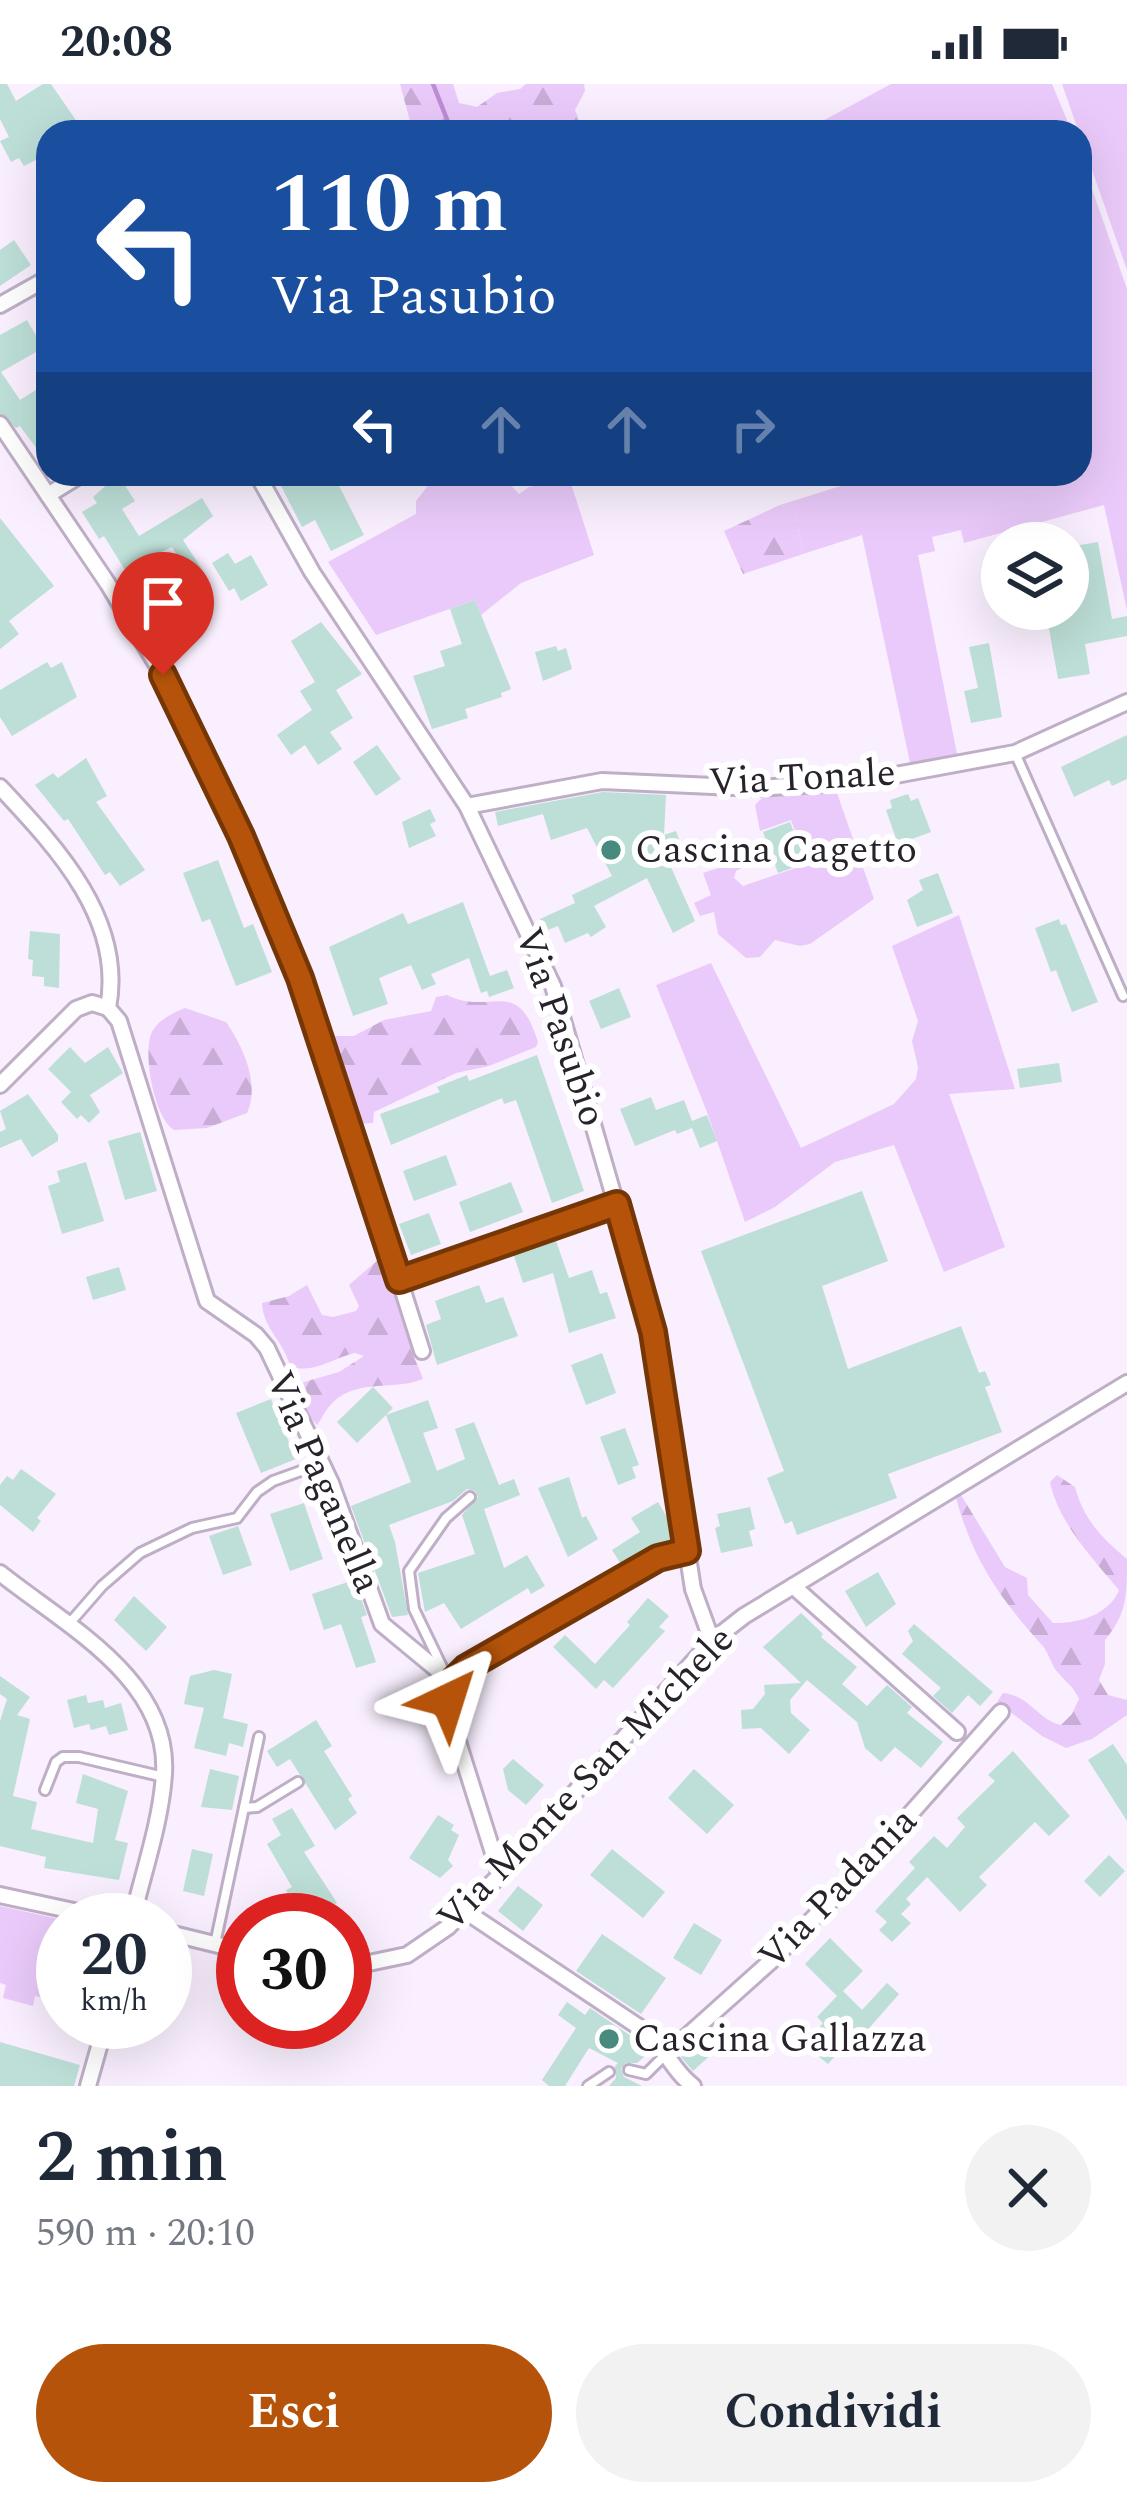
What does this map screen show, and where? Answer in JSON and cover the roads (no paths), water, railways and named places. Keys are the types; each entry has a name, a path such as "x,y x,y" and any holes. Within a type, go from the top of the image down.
{"street":[{"path":"0,305 36,285"},
{"path":"0,424 36,477"},
{"path":"42,486 163,675 241,836 325,1045 422,1351"},
{"path":"48,495 63,486"},
{"name":"Via Pasubio","path":"263,486 312,572 467,806 553,986 653,1332 696,1598 712,1640"},
{"name":"Via Tonale","path":"467,806 602,781 757,788 862,781 1015,753 1127,702"},
{"path":"0,788 84,884 113,985 108,1008 92,1003 76,1009 0,1085"},
{"name":"Via Paganella","path":"108,1008 119,1021 207,1300 262,1341 322,1464 382,1624 452,1682 448,1710 500,1876"},
{"path":"399,1280 617,1204"},
{"name":"Via Monte San Michele","path":"372,1962 407,1955 464,1911 712,1640 1127,1383"},
{"path":"452,1682 466,1668 658,1558 687,1551"},
{"path":"0,1573 126,1673 143,1694 158,1727 164,1777 138,1893"},
{"path":"793,1586 957,1732"},
{"name":"Via Padania","path":"664,2056 785,1947 1001,1712"},
{"path":"0,1894 36,1902"},
{"path":"464,1911 645,2031 693,2086"},
{"path":"192,1939 214,1944"},
{"path":"88,2086 98,2049"}],"lane":[{"path":"1015,753 1123,983 1123,997"},
{"path":"67,1626 140,1553 166,1538 237,1518 273,1480 322,1464"},
{"name":"Via Paganella","path":"452,1682 414,1609 410,1571 446,1518 470,1497"},
{"path":"214,1944 259,1737"},
{"path":"45,1790 56,1762 71,1756 164,1777"},
{"path":"244,1808 257,1807 298,1783"},
{"path":"629,2070 646,2074 664,2056"},
{"path":"587,2086 609,2072"}],"waterway":[{"path":"433,84 447,120"}],"place":[{"name":"Cascina Cagetto","path":"611,850"},
{"name":"Cascina Gallazza","path":"609,2039"}]}
